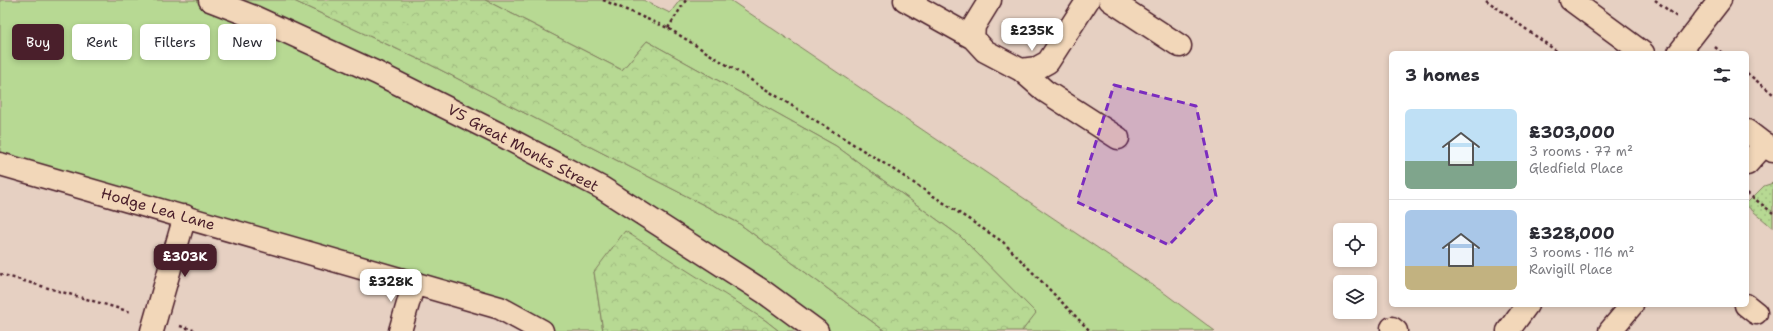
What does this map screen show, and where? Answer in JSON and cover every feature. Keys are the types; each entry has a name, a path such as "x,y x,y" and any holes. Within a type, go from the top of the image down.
{"street":[{"name":"V5 Great Monks Street","path":"210,0 254,17 377,73 501,135 602,188 764,292 817,331"},
{"path":"905,0 973,38 985,51 1021,70 1045,91 1118,138"},
{"path":"973,38 974,26 990,0"},
{"path":"1021,70 1038,68 1048,62 1088,0"},
{"path":"1110,0 1180,46"},
{"path":"1571,0 1640,51"},
{"path":"1681,51 1720,0"},
{"path":"1749,132 1769,147 1749,162"},
{"name":"Hodge Lea Lane","path":"0,164 185,216 500,308 542,331"},
{"path":"154,325 185,216"},
{"path":"400,331 414,283"},
{"path":"1508,331 1526,307"},
{"path":"1610,331 1630,307"}],"path":[{"path":"603,0 668,28 885,164 1003,242 1090,331"},
{"path":"668,28 686,0"},
{"path":"1486,0 1556,51"},
{"path":"1749,75 1773,94"},
{"path":"1749,194 1772,211"},
{"path":"0,274 154,325 197,331"}],"highlighted area":[{"path":"1114,85 1196,106 1216,196 1169,245 1077,202"}],"green space":[{"path":"0,0 292,0 429,64 737,222 885,331 779,331 765,320 594,272 603,331 542,331 0,164"},
{"path":"292,0 485,0 622,70 647,41 836,146 961,237 1036,313 1022,331 885,331 737,222 429,64"},
{"path":"485,0 643,0 670,13 680,0 730,0 1163,292 1215,331 1022,331 1035,313 961,237 836,146 647,41 622,70"},
{"path":"1773,183 1773,228 1749,208 1749,201 1764,186"},
{"path":"625,231 765,320 779,331 603,331 594,272"}]}
